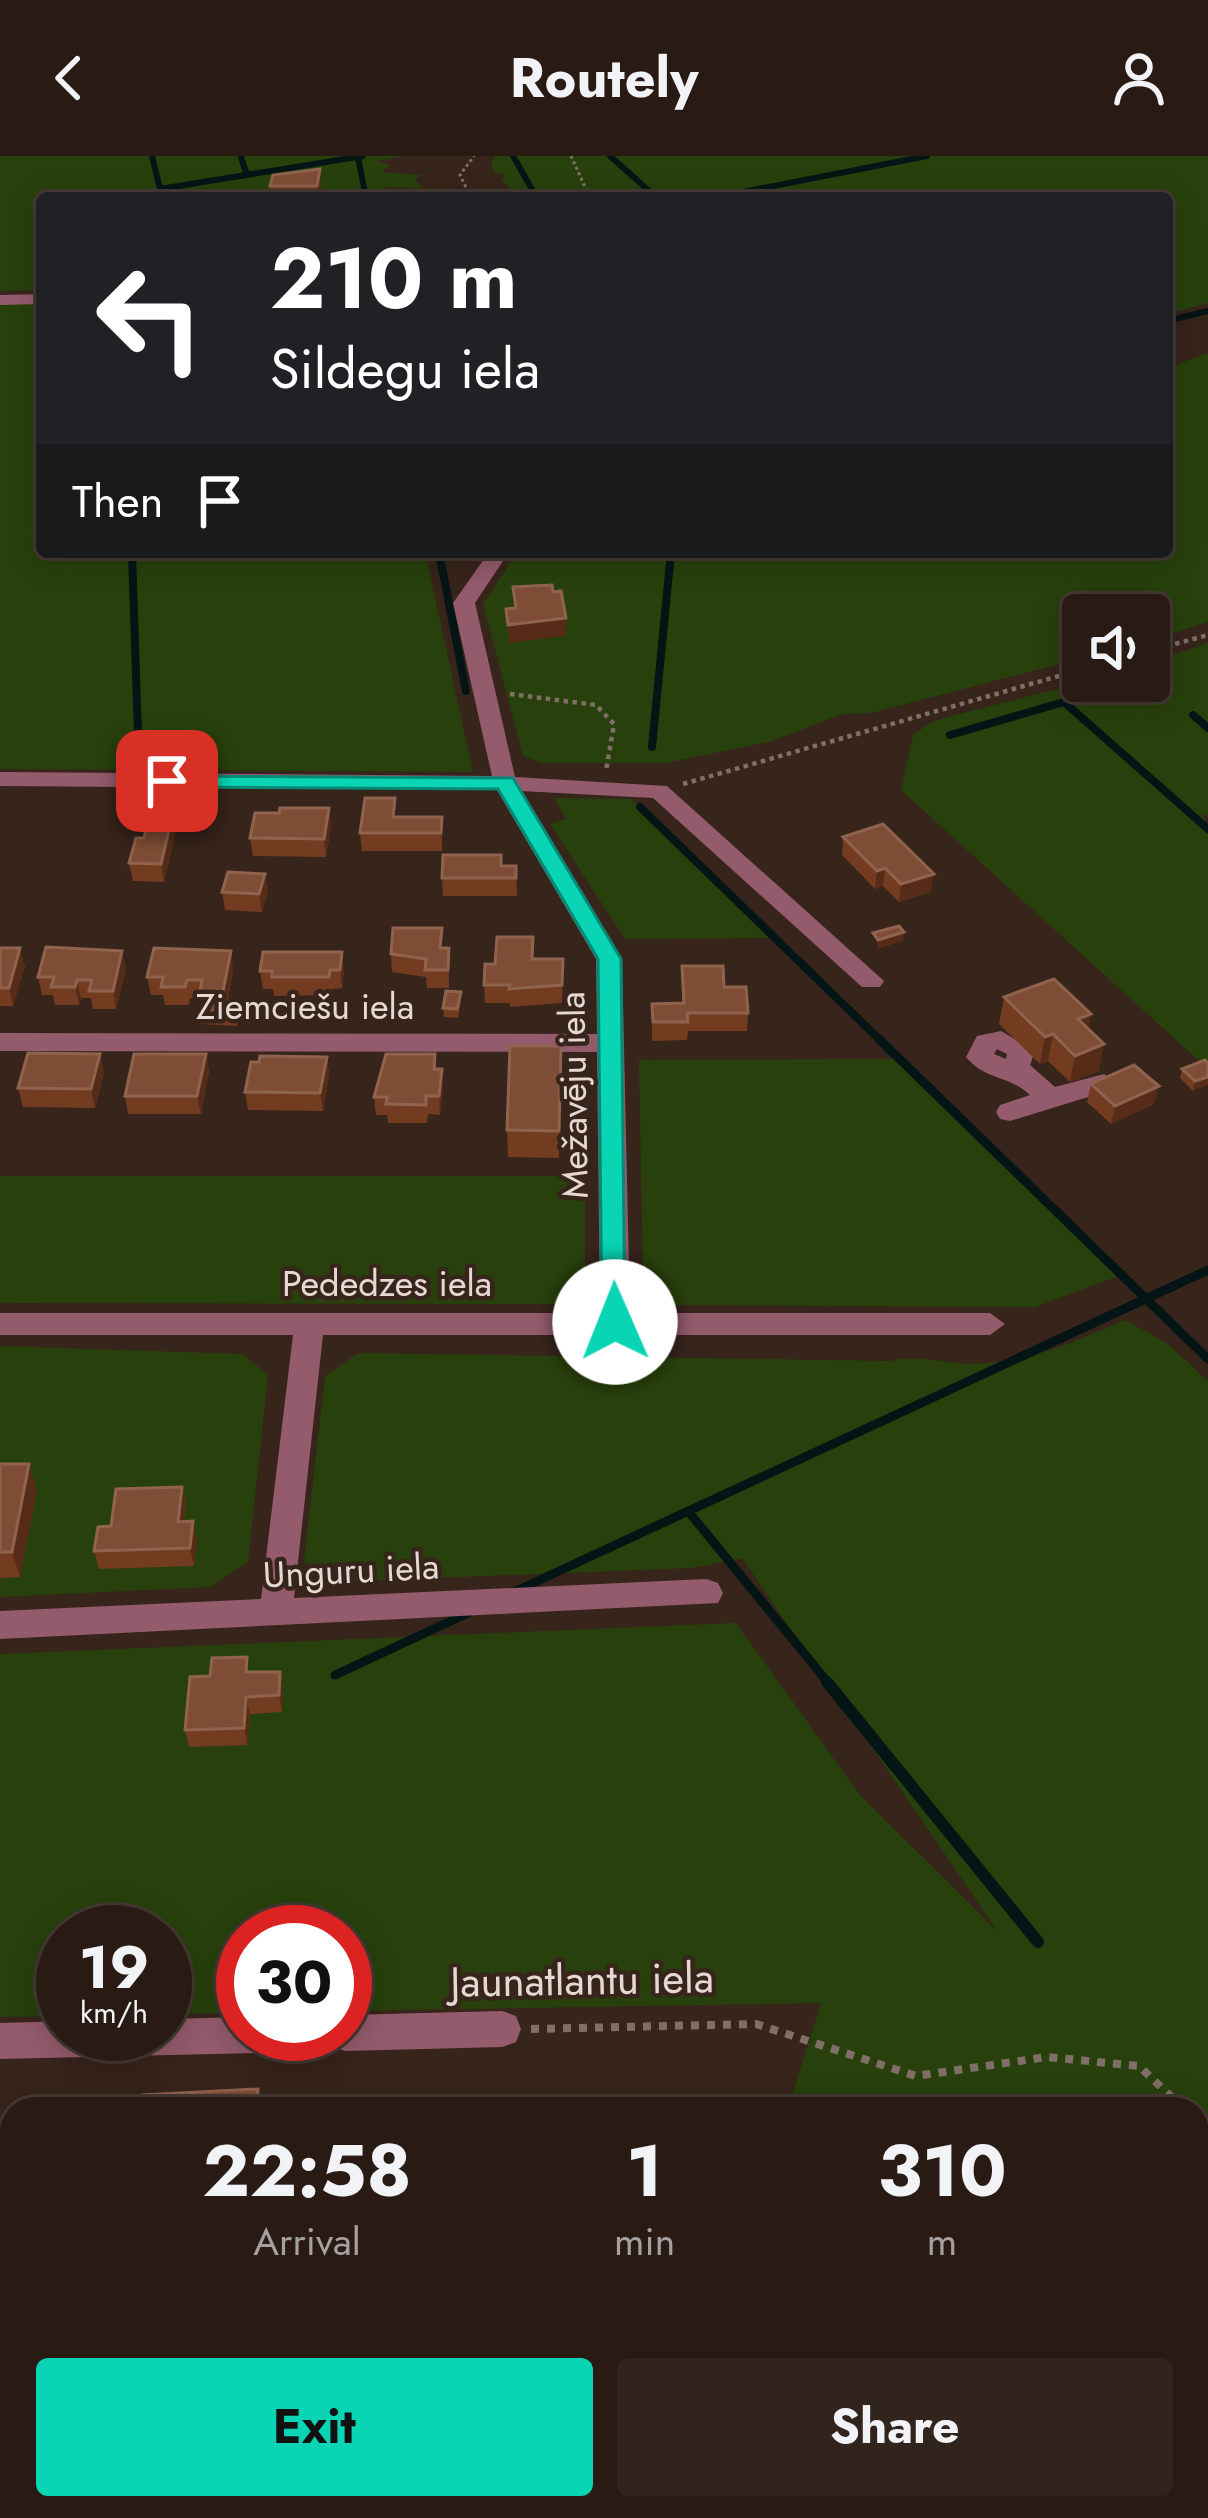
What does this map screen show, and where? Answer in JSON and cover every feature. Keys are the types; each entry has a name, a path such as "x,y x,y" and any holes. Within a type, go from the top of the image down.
{"street":[{"path":"0,300 36,299"},
{"name":"Mežavēju iela","path":"495,558 464,602 505,783 609,959 615,1322"},
{"path":"0,779 505,783 659,791 871,981"},
{"name":"Ziemciešu iela","path":"0,1042 610,1043"},
{"path":"1016,1067 1050,1098"},
{"path":"1010,1112 1103,1083"},
{"path":"276,1612 310,1322"},
{"name":"Pededzes iela","path":"0,1324 990,1324"},
{"name":"Unguru iela","path":"0,1625 706,1593"},
{"name":"Jaunatlantu iela","path":"372,2032 502,2029"},
{"path":"0,2041 216,2036"}],"path":[{"path":"468,192 460,176 473,156"},
{"path":"572,156 587,192"},
{"path":"1170,645 1208,635"},
{"path":"659,791 1062,675"},
{"path":"485,694 529,694 596,705 614,724 604,787"},
{"name":"Jaunatlantu iela","path":"502,2029 756,2024 916,2076 1047,2057 1139,2066 1171,2097"}],"green space":[{"path":"0,156 405,156 377,161 390,165 382,172 422,175 414,179 424,189 381,190 397,190 394,192 36,192 36,290 0,291"},
{"path":"495,156 1208,156 1208,303 1173,312 1173,192 513,192 502,180 505,174 495,173 491,163"},
{"path":"36,302 36,558 426,558 473,772 0,769 0,303"},
{"path":"1208,353 1208,622 1170,634 1170,594 1062,594 1062,663 871,713 842,714 772,741 666,763 542,763 523,756 483,604 513,558 1173,558 1173,366"},
{"path":"1208,643 1208,816 1203,813 1208,829 1208,1069 901,790 913,735 933,721 1057,689 1062,690 1062,702 1170,702 1170,656"},
{"path":"554,798 632,799 774,938 625,939 550,824 566,819"},
{"path":"899,1059 1121,1275 1035,1307 669,1305 643,1284 639,1060"},
{"path":"0,1176 585,1176 585,1286 559,1304 0,1303"},
{"path":"1125,1320 1167,1343 1208,1381 1208,2097 792,2097 821,2003 372,2011 372,1905 216,1905 216,2013 192,2014 192,1905 36,1905 36,2016 0,2017 0,1654 736,1623 860,1795 999,1933 742,1558 692,1568 332,1582 304,1561 325,1376 358,1353 912,1359 974,1364 1033,1355"},
{"path":"0,1346 243,1354 268,1375 248,1562 210,1587 0,1597"}],"building":[{"path":"320,169 317,186 270,186 273,175"},
{"path":"552,585 553,592 561,591 566,618 508,625 506,609 516,608 513,587"},
{"path":"365,798 395,798 393,817 442,817 441,833 360,833"},
{"path":"280,808 329,808 324,839 250,838 255,813 279,813"},
{"path":"150,813 173,813 161,864 129,863 136,838 144,838"},
{"path":"883,824 934,874 901,884 885,868 877,871 843,837"},
{"path":"443,855 501,855 501,866 516,866 516,878 442,878"},
{"path":"228,872 265,874 259,894 222,892"},
{"path":"899,926 904,932 878,940 873,933"},
{"path":"393,928 442,928 440,948 449,948 448,970 425,970 426,959 391,954"},
{"path":"497,937 533,937 532,959 563,959 562,985 509,989 510,985 484,985 485,964 495,964"},
{"path":"46,947 122,951 113,991 89,991 92,980 77,980 75,987 51,987 54,977 38,977"},
{"path":"0,948 20,948 9,988 0,988"},
{"path":"154,948 231,951 223,991 200,991 202,980 187,980 185,987 161,987 163,977 147,977"},
{"path":"263,952 342,952 340,970 330,970 329,977 272,977 272,971 260,971"},
{"path":"682,966 723,966 724,987 746,987 748,1013 687,1013 688,1022 653,1022 652,1004 684,1003"},
{"path":"1054,979 1091,1014 1078,1019 1104,1044 1075,1056 1053,1034 1045,1037 1004,997"},
{"path":"446,991 461,992 457,1009 443,1008"},
{"path":"204,1000 239,1002 236,1016 200,1015"},
{"path":"510,1046 561,1046 559,1131 507,1130"},
{"path":"28,1053 100,1054 91,1089 18,1088"},
{"path":"134,1054 206,1054 197,1096 125,1096"},
{"path":"386,1054 435,1054 434,1069 442,1069 439,1096 426,1096 426,1105 386,1104 387,1097 374,1097"},
{"path":"260,1056 327,1057 320,1093 245,1092 251,1062 259,1062"},
{"path":"1205,1060 1208,1077 1195,1081 1182,1069"},
{"path":"1134,1065 1159,1086 1115,1106 1091,1084"},
{"path":"0,1464 29,1464 12,1552 0,1552"},
{"path":"182,1487 178,1522 193,1521 190,1548 94,1551 98,1527 111,1526 116,1489"},
{"path":"247,1657 246,1672 280,1672 279,1695 246,1697 244,1728 185,1730 190,1677 210,1676 212,1658"},
{"path":"258,2089 258,2097 143,2095"}],"waterway":[{"path":"152,156 160,189 247,175"},
{"path":"247,175 363,156"},
{"path":"513,156 534,192"},
{"path":"610,156 650,192"},
{"path":"743,192 927,156"},
{"path":"241,157 247,175"},
{"path":"358,157 365,192"},
{"path":"1173,320 1208,311"},
{"path":"132,558 139,764"},
{"path":"440,558 466,691"},
{"path":"652,747 670,558"},
{"path":"950,735 1064,702 1208,829"},
{"path":"1193,715 1208,728"},
{"path":"640,807 881,1041"},
{"path":"878,1038 1146,1299"},
{"path":"1146,1299 1208,1270"},
{"path":"688,1511 1146,1299"},
{"path":"1146,1299 1208,1359"},
{"path":"516,1591 688,1511"},
{"path":"688,1511 830,1685"},
{"path":"335,1675 468,1613"},
{"path":"827,1682 1038,1942"}],"route":[{"path":"167,781 505,783 609,959 615,1322"}]}
